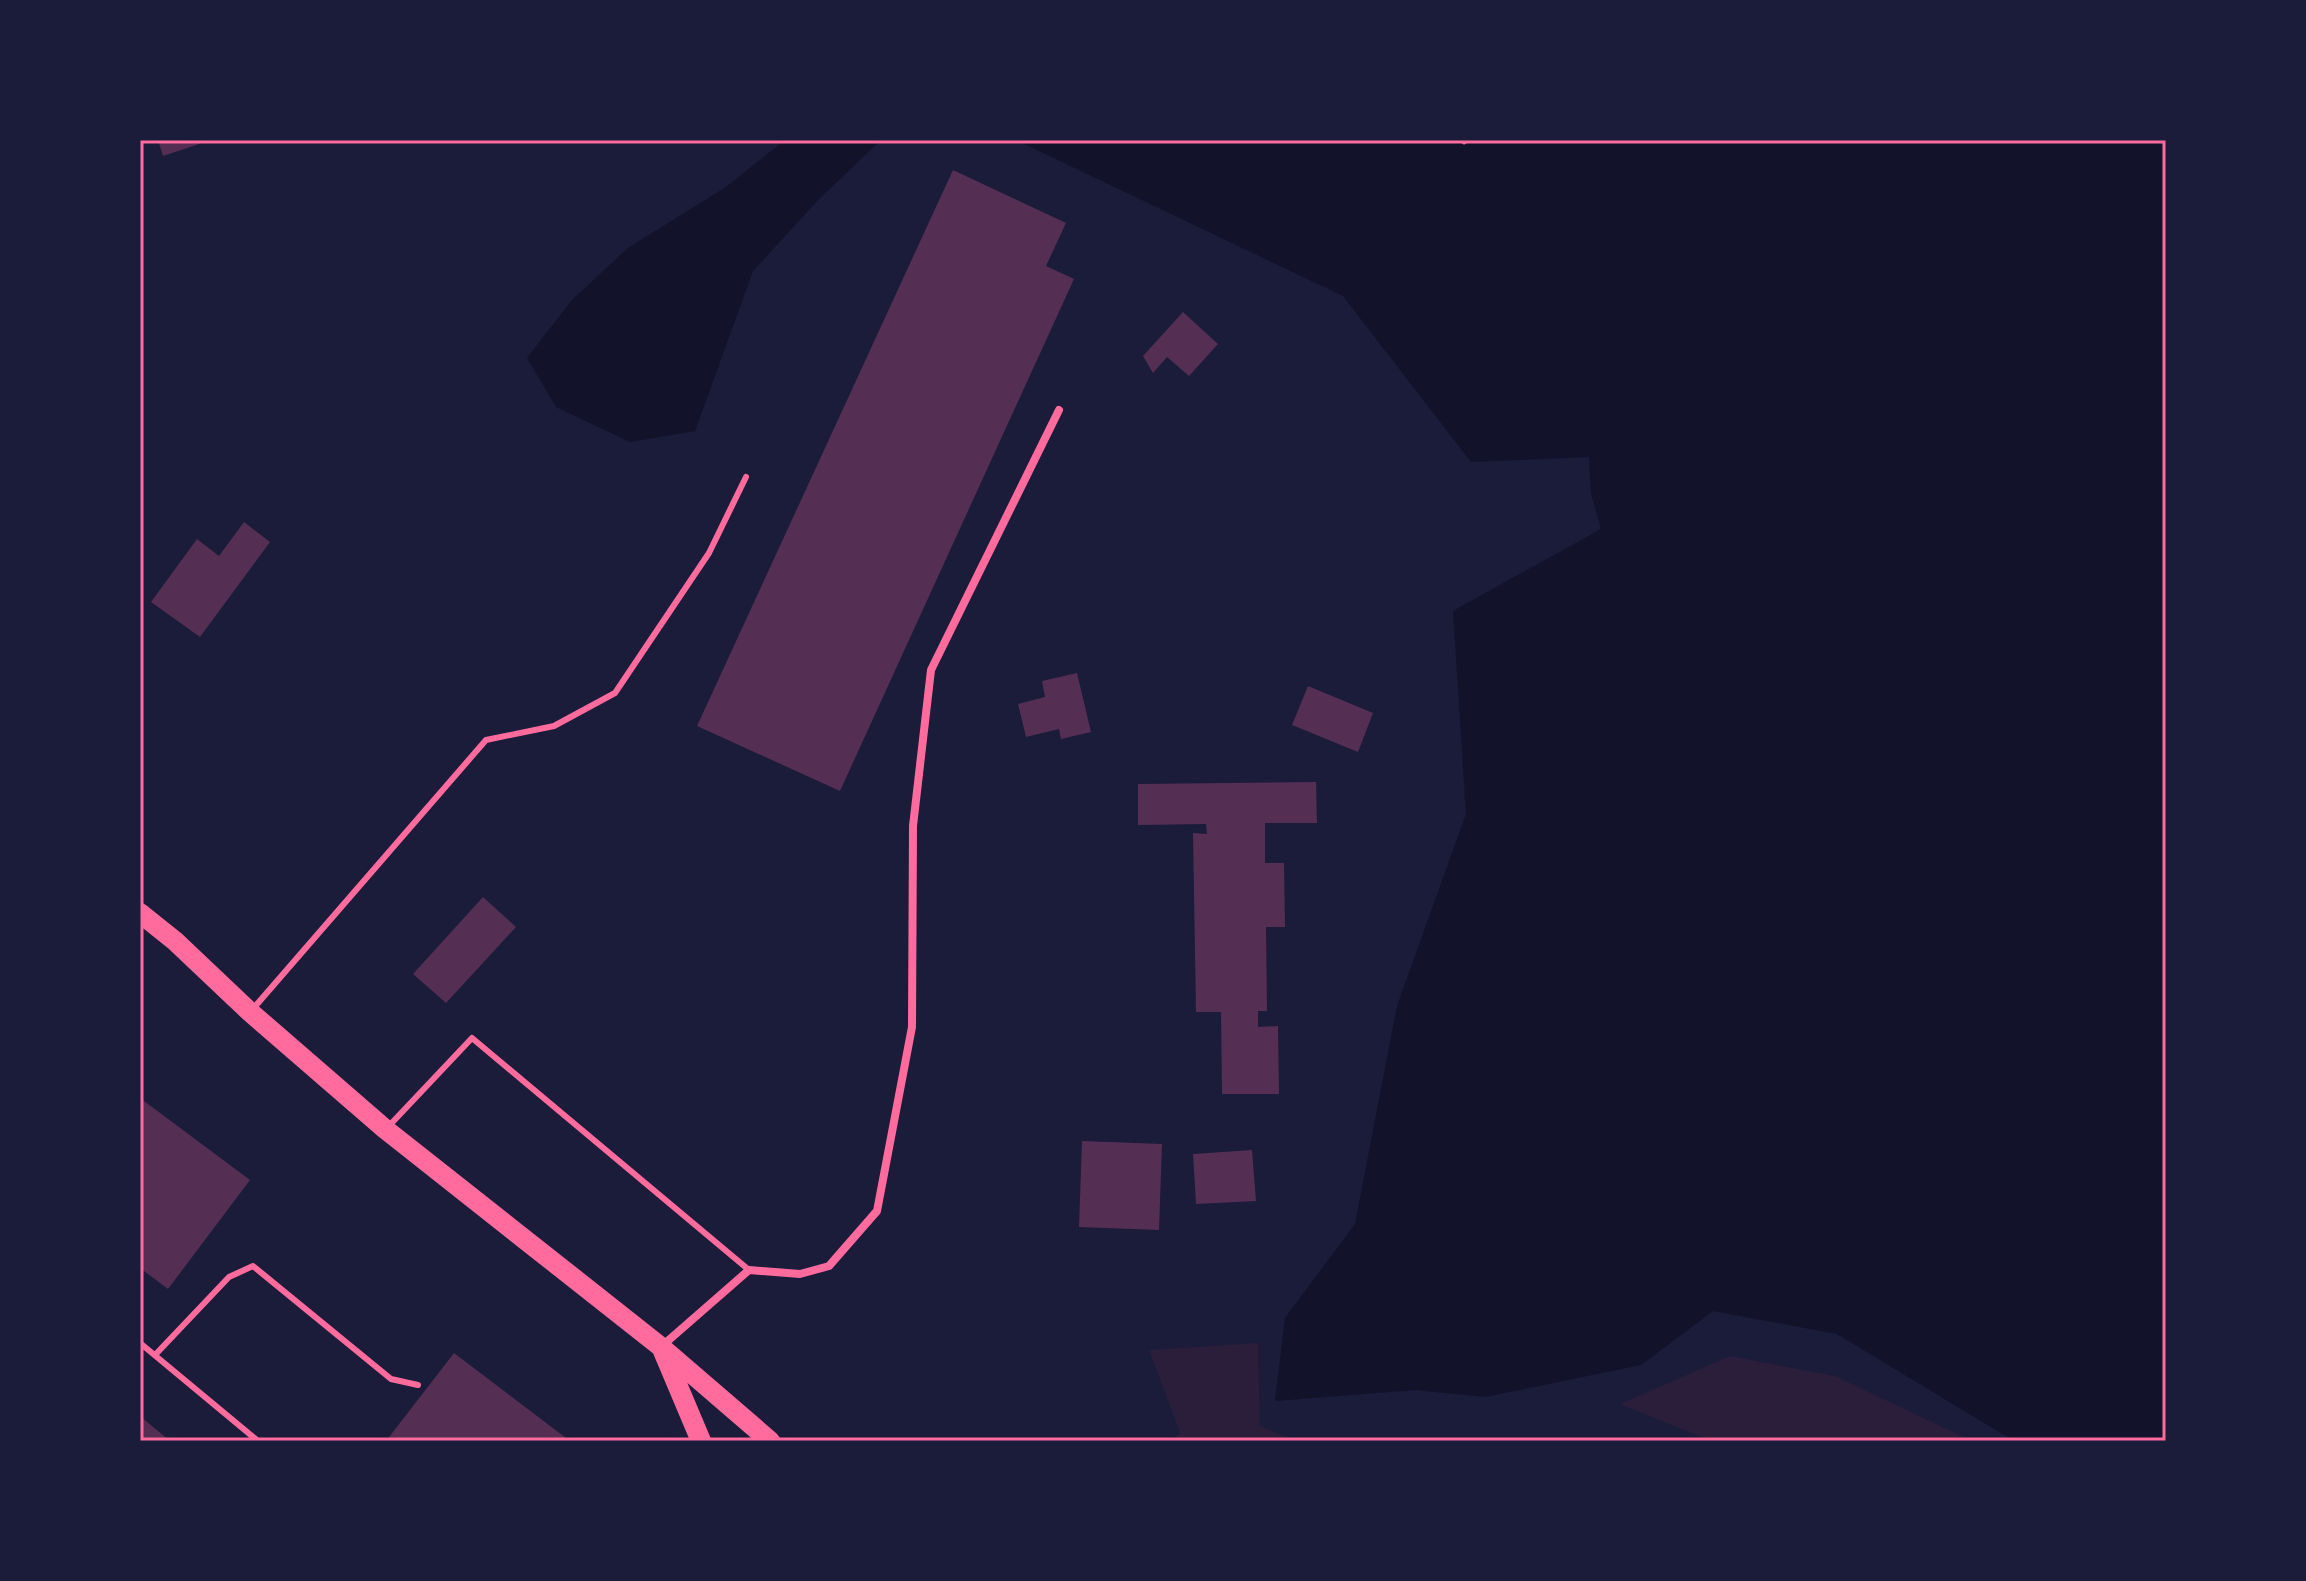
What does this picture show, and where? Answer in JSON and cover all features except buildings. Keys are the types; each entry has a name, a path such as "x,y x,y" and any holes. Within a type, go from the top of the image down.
{"main road":[{"path":"140,913 385,1129 661,1347 770,1441"},
{"path":"661,1347 701,1441"}],"street":[{"path":"661,1347 749,1270 800,1274 829,1266 877,1211 912,1027 913,826 931,670 1059,410"}],"lane":[{"path":"250,1012 486,740 554,726 615,693 709,553 746,477"},
{"path":"385,1129 472,1038 749,1270"},
{"path":"155,1355 229,1277 253,1266 391,1379 418,1385"},
{"path":"140,1343 258,1441"}],"shaded area":[{"path":"785,140 881,140 819,199 753,271 695,431 630,442 556,407 527,358 572,300 628,248 726,187"},
{"path":"1016,140 2166,140 2166,1441 2014,1441 1837,1334 1713,1311 1641,1365 1485,1397 1415,1390 1275,1401 1285,1318 1355,1224 1397,1006 1466,814 1453,611 1601,529 1591,493 1589,457 1471,462 1343,296"},
{"path":"1258,1343 1260,1426 1296,1441 1172,1441 1180,1433 1149,1350"},
{"path":"1730,1356 1835,1376 1972,1441 1711,1441 1620,1404"}]}
